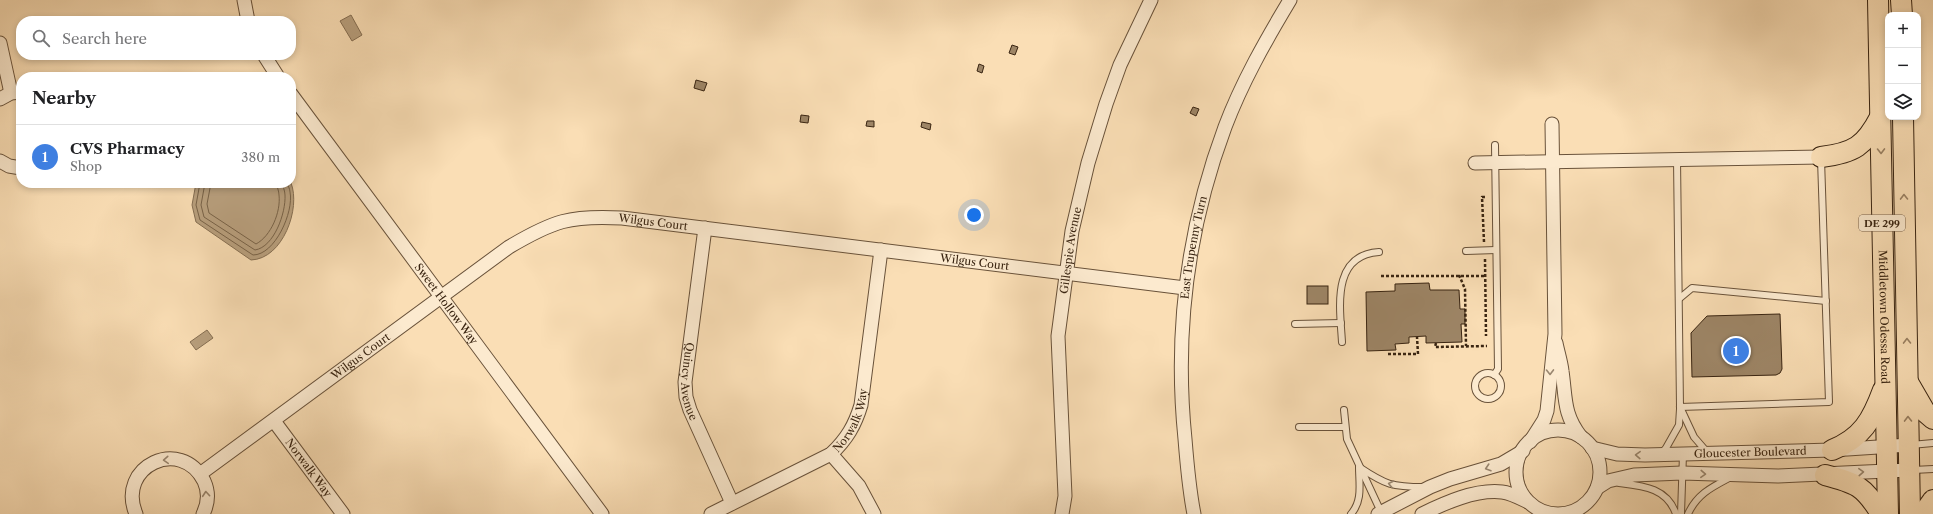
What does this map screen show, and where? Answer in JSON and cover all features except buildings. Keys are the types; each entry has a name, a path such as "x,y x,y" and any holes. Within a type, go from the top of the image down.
{"main road":[{"name":"Middletown Odessa Road","path":"1878,0 1888,514"},
{"path":"1901,0 1902,12"},
{"path":"1821,157 1843,154 1856,148 1867,138 1880,116"},
{"name":"Middletown Odessa Road","path":"1903,120 1910,514"},
{"path":"1907,380 1923,408 1933,420"},
{"path":"1832,450 1846,445 1860,435 1875,411 1886,383"},
{"path":"1825,474 1858,486 1872,499 1881,514"},
{"path":"1923,514 1933,500"}],"street":[{"path":"244,0 247,16"},
{"name":"Gillespie Avenue","path":"1062,514 1065,490 1058,336 1066,273 1080,192 1095,138 1120,65 1151,0"},
{"name":"East Trupenny Turn","path":"1194,514 1184,425 1180,368 1185,288 1192,240 1204,194 1225,127 1252,67 1290,0"},
{"path":"0,43 11,94"},
{"path":"267,60 275,72"},
{"name":"Sweet Hollow Way","path":"296,101 602,514"},
{"path":"1537,509 1523,495 1517,476 1518,464 1526,446 1544,420 1554,334 1552,124"},
{"path":"1475,163 1821,157"},
{"path":"0,161 16,167"},
{"name":"Wilgus Court","path":"200,474 274,421 440,296 509,247 541,228 573,218 610,217 1185,288"},
{"name":"Quincy Avenue","path":"704,228 686,382 686,397 690,410 732,503"},
{"name":"Norwalk Way","path":"710,514 831,454 844,442 855,425 861,405 882,250"},
{"path":"1422,514 1452,501 1488,492 1503,492 1537,509 1550,513 1563,514 1581,510 1603,485 1600,476 1599,463 1592,448 1572,425 1563,396 1562,372 1554,334"},
{"name":"Norwalk Way","path":"274,421 343,514"},
{"path":"1380,514 1430,487 1450,479 1501,464 1540,434 1562,430 1572,432 1582,437"},
{"name":"Gloucester Boulevard","path":"1592,448 1617,454 1660,455 1832,450 1909,445"},
{"path":"831,454 859,486 874,514"},
{"path":"136,514 131,496 134,482 143,469 151,463 165,459 176,459 191,465 200,474 207,492 207,501 203,514"},
{"name":"Gloucester Boulevard","path":"1603,485 1634,475 1682,473 1733,476 1909,470"}],"lane":[{"path":"1494,374 1498,369 1495,145"},
{"path":"1680,407 1829,402 1821,157"},
{"path":"1660,455 1666,448 1679,425 1680,298 1677,159"},
{"path":"1466,251 1496,250"},
{"path":"1342,342 1340,300 1345,273 1353,261 1359,257 1379,252"},
{"path":"1680,298 1692,288 1826,300"},
{"path":"1296,324 1341,323"},
{"path":"1485,373 1494,374 1500,381 1501,388 1499,394 1487,400 1480,397 1474,388 1476,380 1485,373"},
{"path":"1680,407 1694,437 1709,454"},
{"path":"1344,410 1344,427 1347,439 1380,514"},
{"path":"1299,427 1344,427"},
{"path":"1909,445 1933,443"},
{"path":"1681,514 1683,454"},
{"path":"1359,467 1383,482 1395,486 1430,487"},
{"path":"1351,514 1356,508 1361,489 1359,467"},
{"path":"1909,470 1933,470"},
{"path":"1688,514 1699,496 1708,489 1733,476"},
{"path":"1603,485 1648,487 1658,490 1668,498 1676,514"}],"path":[{"path":"1459,275 1465,289 1466,346"},
{"path":"1381,276 1485,276"},
{"path":"1388,354 1418,354 1417,337"},
{"path":"1436,343 1435,347 1487,346"}],"water":[{"path":"351,15 362,35 352,41 340,21"},
{"path":"195,188 292,188 293,193 291,218 287,230 280,242 272,251 262,257 251,260 196,222 192,205"},
{"path":"207,330 213,338 196,350 190,342"}],"place":[{"name":"CVS Pharmacy","path":"1736,351"}]}
